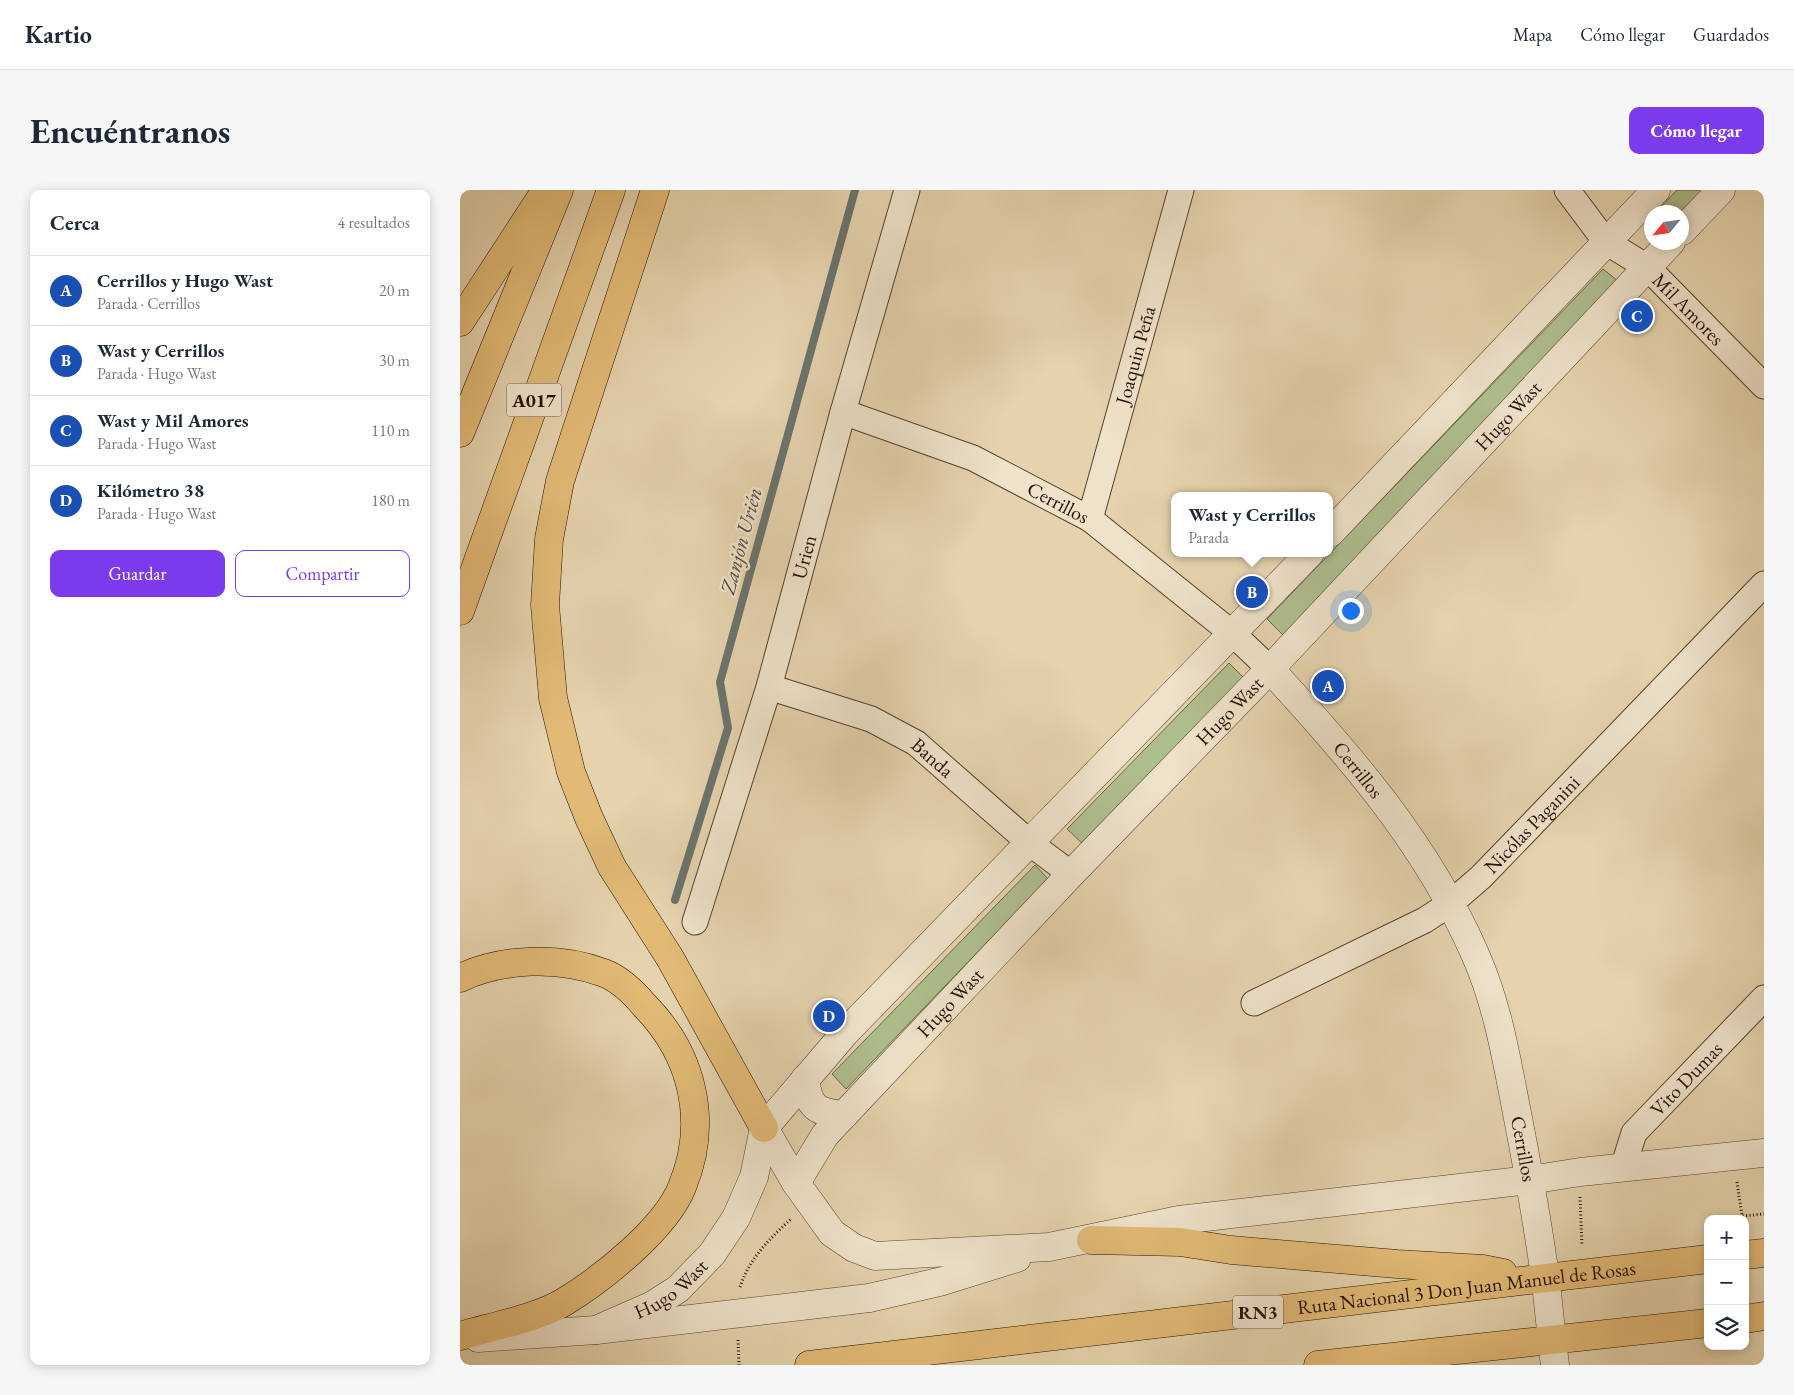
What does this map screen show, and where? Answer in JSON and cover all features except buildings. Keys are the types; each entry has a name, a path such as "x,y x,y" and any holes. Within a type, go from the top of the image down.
{"highway":[{"path":"460,322 546,190"},
{"name":"A017","path":"460,433 559,190"},
{"name":"A017","path":"460,611 611,190"},
{"path":"655,190 560,480 549,539 545,605 553,698 571,772 589,818 612,867 670,958 764,1128"},
{"path":"460,978 482,968 524,961 576,965 605,974 632,991 660,1021 682,1057 694,1099 695,1125 692,1154 682,1188 660,1221 633,1249 608,1271 563,1303 539,1313 460,1338"},
{"path":"1091,1240 1180,1242 1241,1251 1483,1269 1539,1278"},
{"path":"1749,1255 1764,1253"},
{"name":"Ruta Nacional 3 Don Juan Manuel de Rosas","path":"809,1365 1704,1259"},
{"path":"1749,1318 1764,1316"},
{"path":"1318,1365 1514,1344 1553,1353 1704,1324"},
{"path":"1433,1365 1514,1344"}],"street":[{"name":"Urien","path":"695,922 769,687 843,412 906,190"},
{"name":"Joaquin Peña","path":"1090,519 1181,190"},
{"path":"1567,190 1606,242"},
{"path":"1333,530 1656,190"},
{"path":"1689,223 1720,190"},
{"name":"Mil Amores","path":"1606,242 1647,267 1764,386"},
{"name":"Hugo Wast","path":"803,1192 824,1135 1071,874 1270,669 1663,250"},
{"name":"Cerrillos","path":"843,412 972,458 1090,519 1233,634 1270,669 1363,774 1412,839 1451,904 1476,956 1493,1004 1505,1049 1530,1180 1539,1278 1553,1353"},
{"name":"Hugo Wast","path":"596,1330 653,1305 678,1290 712,1254 736,1218 754,1177 764,1128 845,1033 1031,844 1306,557"},
{"name":"Nicólas Paganini","path":"1254,1003 1425,920 1451,904 1488,870 1764,584"},
{"name":"Banda","path":"769,687 871,719 916,743 1031,844 1071,874"},
{"name":"Vito Dumas","path":"1623,1168 1634,1133 1764,998"},
{"path":"806,1079 807,1095 813,1106 826,1113 844,1114"},
{"path":"764,1128 803,1192 832,1233 854,1248 875,1256 1049,1247 1091,1240 1179,1220 1764,1153"},
{"path":"460,1338 596,1330 869,1298 994,1266 1049,1247"}],"path":[{"path":"1733,1156 1742,1216 1764,1214"},
{"path":"739,1365 737,1313 740,1286 748,1266 776,1233 803,1192"},
{"path":"1580,1193 1582,1246"}],"green space":[{"path":"1677,190 1703,190 1689,205 1663,205"},
{"path":"1603,269 1618,281 1286,638 1267,619 1327,557 1333,557 1333,550"},
{"path":"1229,663 1245,679 1084,845 1067,829"},
{"path":"1035,865 1048,879 846,1089 832,1074"}],"waterway":[{"name":"Zanjón Urién","path":"675,900 728,728 720,682 855,190"}],"place":[{"name":"Wast y Mil Amores","path":"1637,316"},
{"name":"Wast y Cerrillos","path":"1252,592"},
{"name":"Cerrillos y Hugo Wast","path":"1328,686"},
{"name":"Kilómetro 38","path":"829,1016"}]}
